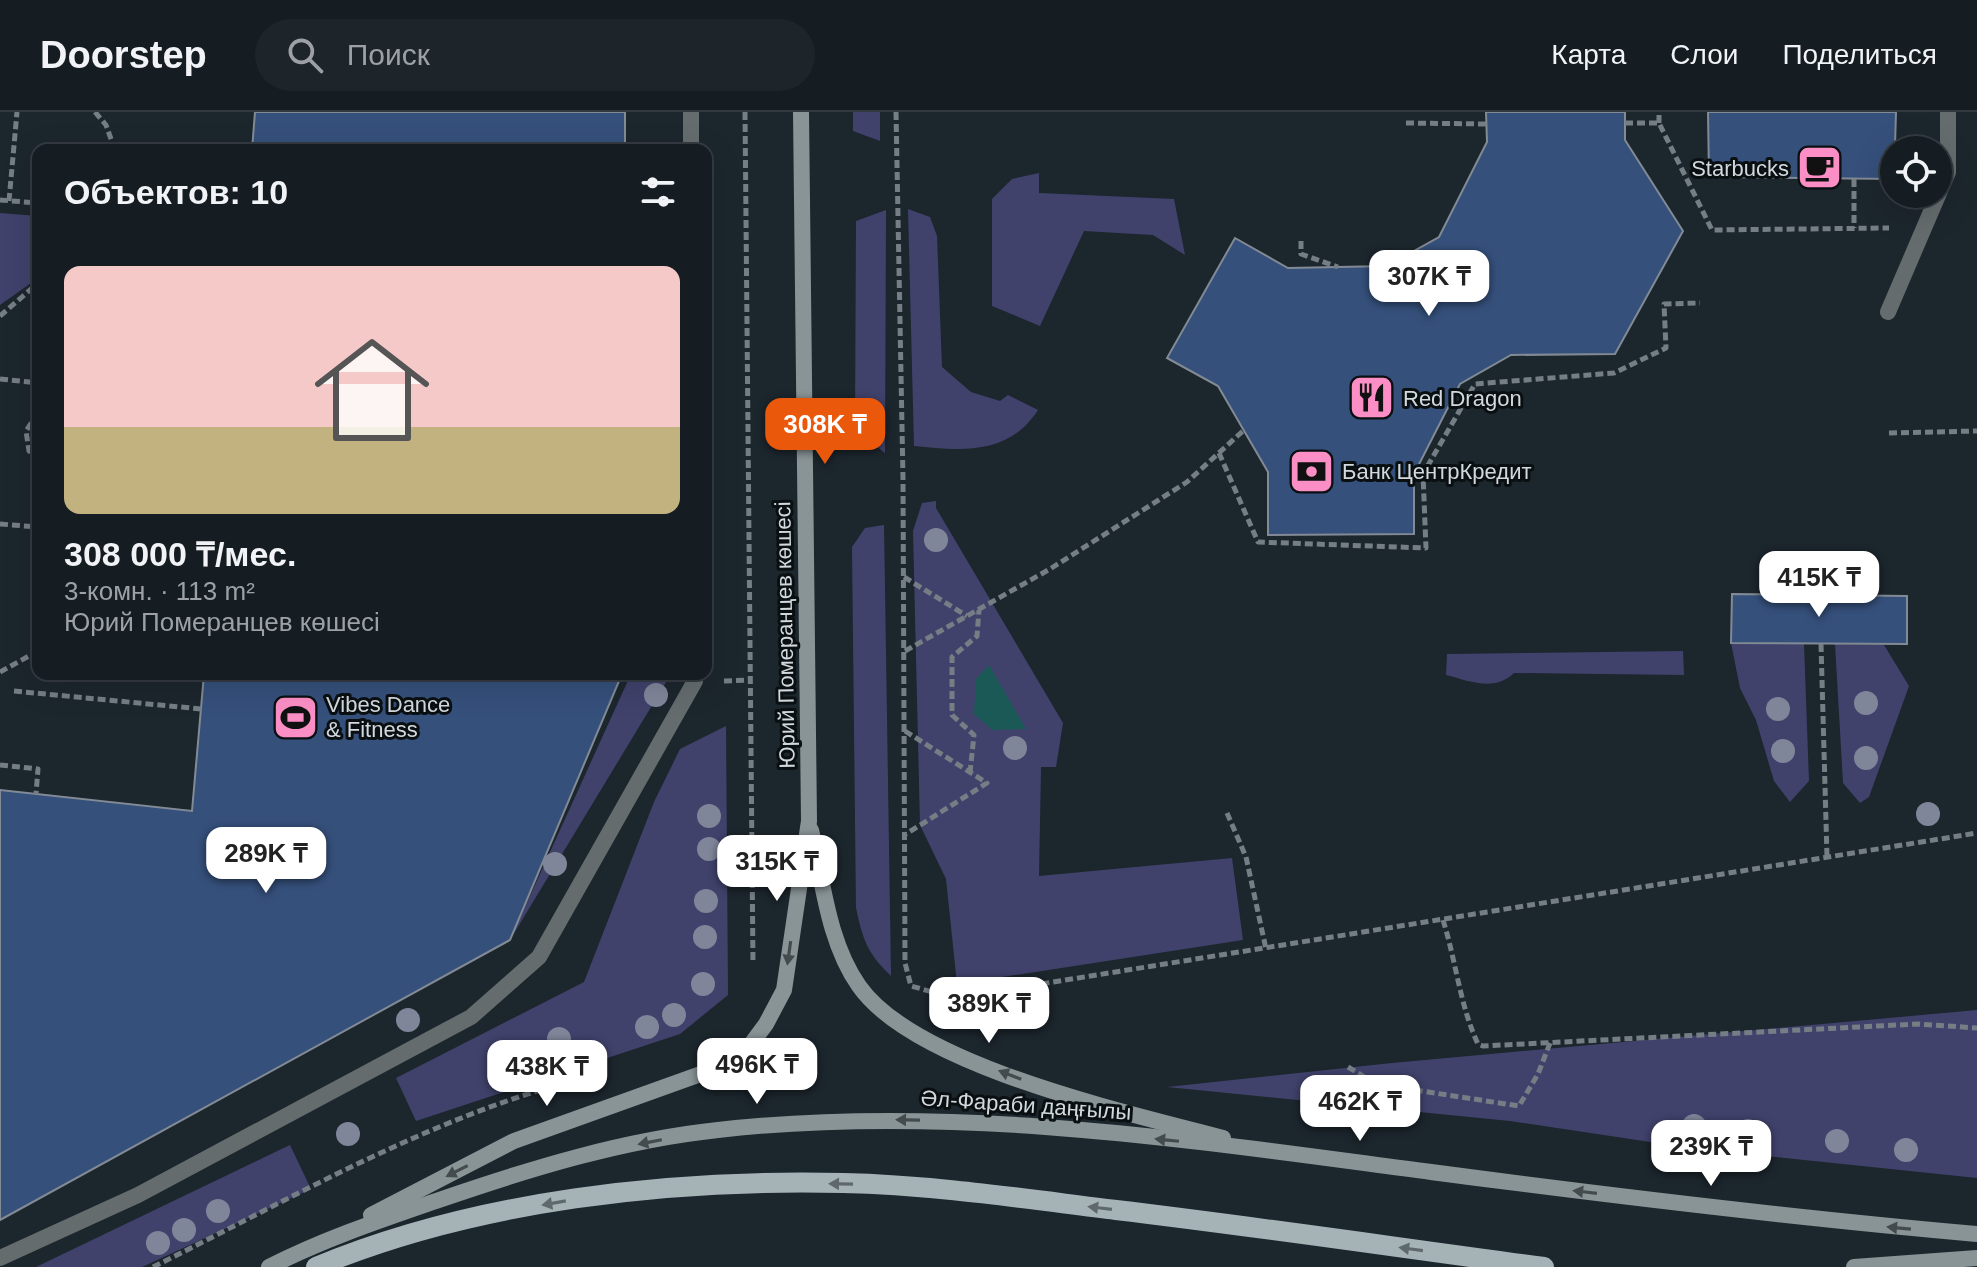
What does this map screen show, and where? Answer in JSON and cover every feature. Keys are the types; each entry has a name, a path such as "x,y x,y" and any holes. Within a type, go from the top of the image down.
{"main road":[{"path":"316,1267 470,1218 577,1199 712,1185 859,1184 981,1194 1178,1217 1544,1267"}],"street":[{"name":"Юрий Померанцев көшесі","path":"801,112 809,821"},
{"path":"809,821 838,948 860,987 897,1023 946,1050 1066,1097 1273,1151 1786,1218 1977,1234"},
{"path":"319,1241 514,1141 709,1071 746,1051 766,1024 784,990 809,821"},
{"name":"Әл-Фараби даңғылы","path":"269,1267 319,1241 529,1169 714,1130 844,1119 986,1122 1273,1151"},
{"path":"1854,1267 1977,1258"}],"lane":[{"path":"691,112 691,144"},
{"path":"1888,312 1948,172 1948,112"},
{"path":"0,1258 138,1195 471,1017 539,957 695,680"}],"path":[{"path":"9,201 17,112"},
{"path":"95,112 106,125 113,144"},
{"path":"896,112 905,651 905,963 911,986 954,998 1977,833"},
{"path":"1659,112 1659,123 1712,230 1892,228"},
{"path":"1406,123 1487,124"},
{"path":"1625,123 1659,123"},
{"path":"1854,179 1854,228"},
{"path":"0,200 32,203"},
{"path":"1301,241 1301,254 1338,267"},
{"path":"0,316 32,288"},
{"path":"1219,453 1258,542 1426,548 1423,474 1475,384 1614,373 1666,348 1664,304 1700,303"},
{"path":"0,379 32,382"},
{"path":"32,422 26,431 32,454"},
{"path":"905,651 979,610 1187,482 1244,430"},
{"path":"1889,433 1977,431"},
{"path":"0,524 32,527"},
{"path":"904,577 967,616"},
{"path":"970,773 974,735 952,715 952,657 977,636 979,610"},
{"path":"1821,644 1827,857"},
{"path":"0,672 32,654"},
{"path":"14,691 201,709"},
{"path":"905,731 987,783 905,835"},
{"path":"0,765 38,769 36,794"},
{"path":"1227,813 1246,857 1266,950"},
{"path":"1443,920 1457,965 1468,1024 1478,1044 1918,1024 1977,1028"},
{"path":"1348,1067 1376,1084 1519,1106 1538,1074 1550,1043"}],"shaded area":[{"path":"853,112 880,112 880,141 853,131"},
{"path":"1039,173 1039,193 1174,199 1185,255 1153,235 1084,231 1040,326 992,306 992,199 1012,179"},
{"path":"908,209 930,217 937,236 942,367 971,392 1000,401 1008,395 1038,410 1026,425 999,442 967,449 914,446"},
{"path":"886,210 885,453 855,430 856,221"},
{"path":"0,213 32,216 32,282 0,305"},
{"path":"936,501 936,508 1063,723 1056,767 1041,767 1039,876 1232,858 1243,940 957,984 946,879 920,825 913,531 922,503"},
{"path":"884,525 891,976 867,945 856,908 852,547 865,528"},
{"path":"1731,643 1804,644 1809,781 1790,802 1774,781 1756,720 1740,688"},
{"path":"1835,644 1884,645 1909,686 1869,797 1860,803 1843,783"},
{"path":"1683,651 1684,675 1514,673 1507,679 1490,684 1446,675 1447,654"},
{"path":"989,665 1026,729 992,730 974,714 976,679"},
{"path":"628,680 667,680 510,940"},
{"path":"726,726 728,995 680,1034 416,1121 396,1078 584,982 654,802 680,749"},
{"path":"1977,1010 1977,1178 1690,1148 1510,1121 1167,1087 1392,1063"},
{"path":"290,1145 311,1189 142,1267 36,1267"}],"building":[{"path":"255,112 625,112 625,144 252,144"},
{"path":"1486,112 1625,112 1625,140 1683,231 1615,354 1511,355 1460,384 1414,474 1414,534 1268,535 1268,472 1218,386 1167,358 1235,238 1288,268 1387,266 1439,237 1487,142"},
{"path":"1708,112 1896,112 1895,136 1880,136 1880,179 1709,177"},
{"path":"1732,594 1907,596 1907,644 1731,643"},
{"path":"203,680 619,680 510,940 0,1220 0,790 192,811"}],"place":[{"name":"Starbucks","path":"1820,168"},
{"name":"Red Dragon","path":"1372,398"},
{"name":"Банк ЦентрКредит","path":"1311,471"},
{"name":"Vibes Dance & Fitness","path":"295,717"}]}
